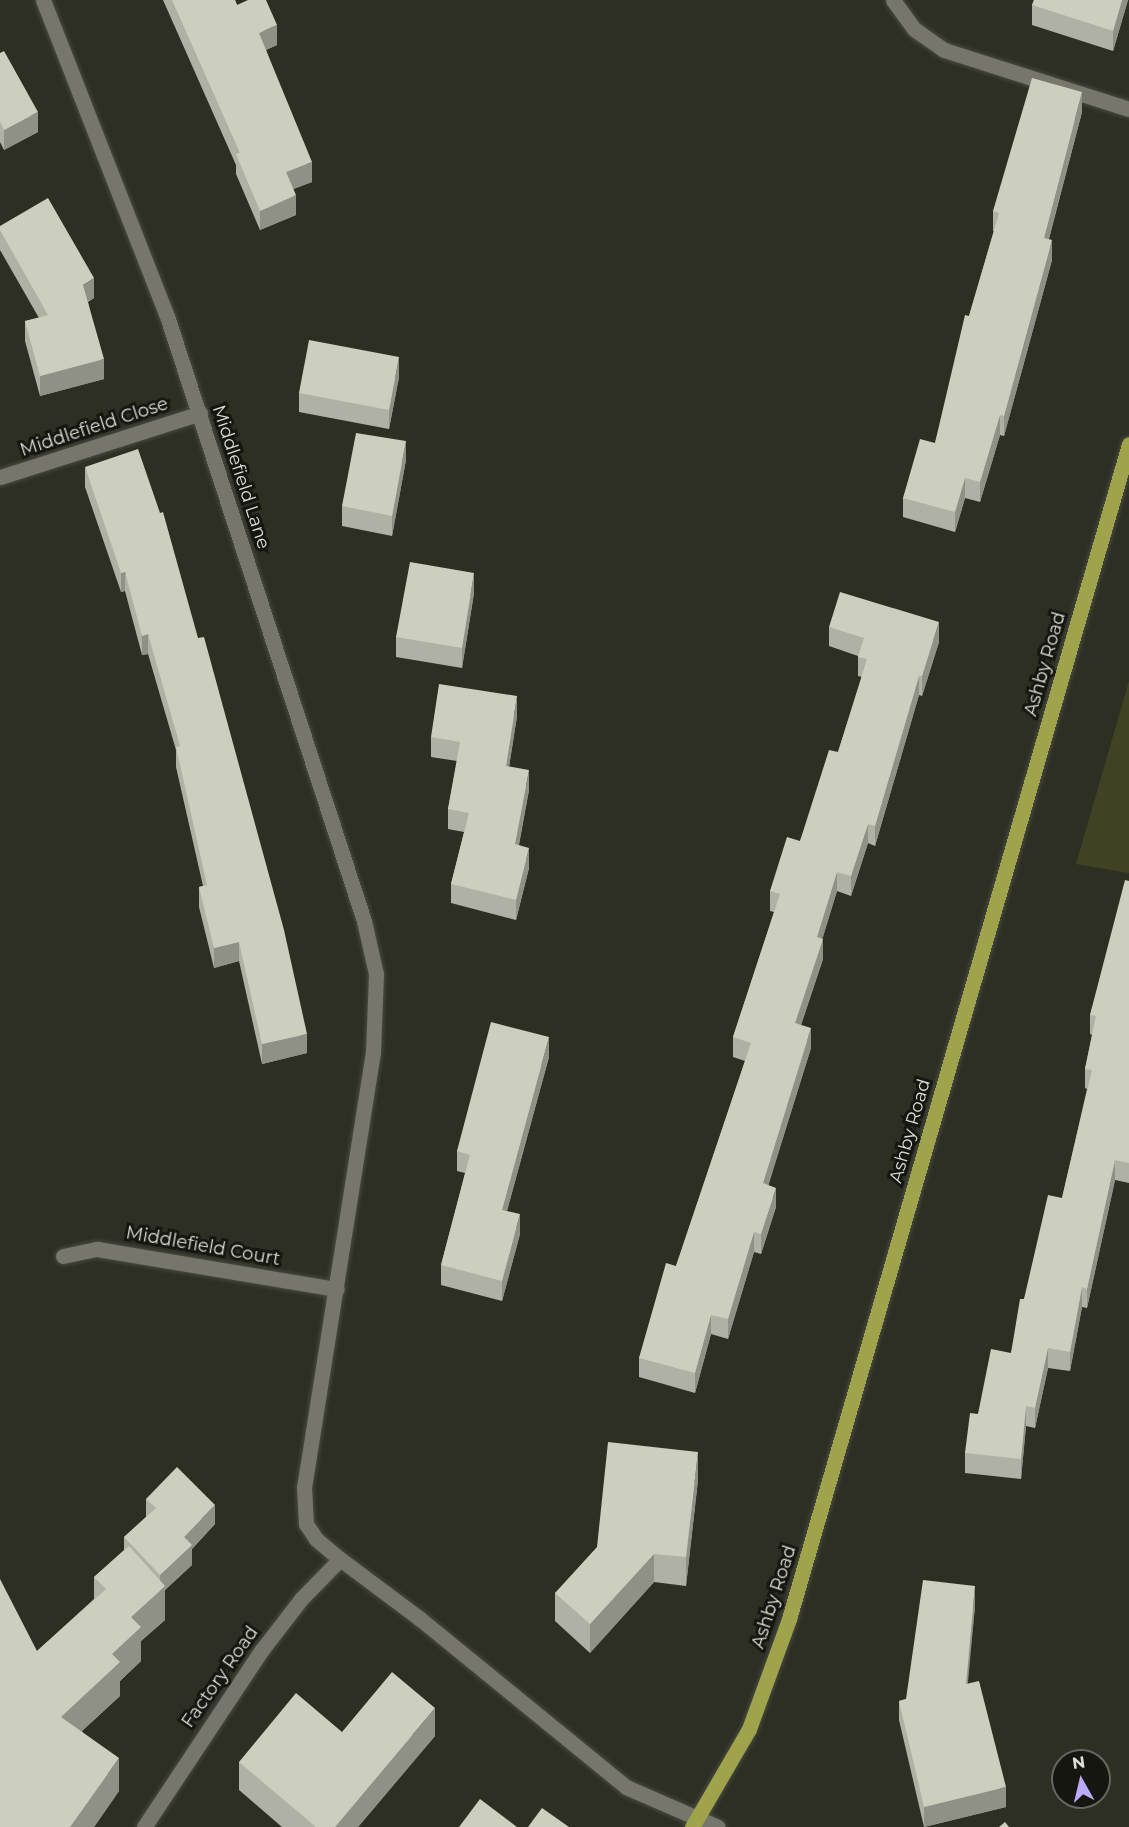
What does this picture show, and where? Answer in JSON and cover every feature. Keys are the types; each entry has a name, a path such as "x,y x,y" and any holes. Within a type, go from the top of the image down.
{"main road":[{"name":"Ashby Road","path":"696,1822 749,1730 789,1619 1129,444"}],"street":[{"name":"Middlefield Lane","path":"43,0 167,316 364,921 376,974 373,1052 303,1509 306,1524 316,1539 340,1559 419,1618 626,1787 696,1822 718,1827"},
{"path":"893,0 914,29 944,50 1129,110"},
{"name":"Middlefield Close","path":"0,477 200,413"},
{"name":"Middlefield Court","path":"63,1256 98,1249 337,1288"},
{"name":"Factory Road","path":"144,1827 261,1651 301,1599 340,1559"}],"green space":[{"path":"1129,681 1129,873 1076,864"}],"building":[{"path":"172,0 235,0 237,5 248,0 266,0 277,25 259,33 312,162 286,172 296,195 260,211 236,154 240,153"},
{"path":"1034,0 1122,0 1113,31 1032,5"},
{"path":"4,51 38,112 4,130 0,122 0,53"},
{"path":"1032,78 1082,92 1044,238 1052,240 1004,416 1000,415 980,482 965,478 955,512 903,498 920,439 935,443 965,315 969,316 999,213 993,211"},
{"path":"48,198 94,278 83,285 104,359 40,376 25,321 48,315 0,230 0,226"},
{"path":"309,340 399,357 389,410 299,393"},
{"path":"356,433 406,441 392,516 342,506"},
{"path":"138,449 160,513 163,512 198,638 204,637 284,930 307,1034 262,1044 239,942 214,948 199,887 207,885 176,747 180,746 148,634 142,636 125,572 121,573 85,467"},
{"path":"410,562 474,573 462,648 396,637"},
{"path":"840,592 939,622 922,676 919,676 875,826 868,824 851,876 837,872 817,937 823,939 795,1023 811,1028 763,1183 776,1188 761,1234 754,1232 728,1319 711,1315 695,1373 639,1358 666,1263 676,1266 751,1043 733,1037 780,894 770,891 787,837 800,841 829,750 838,752 867,659 858,657 864,638 829,627"},
{"path":"439,684 517,696 506,766 529,770 515,844 529,848 516,900 451,884 469,813 448,809 460,742 431,737"},
{"path":"1125,880 1129,881 1129,1163 1115,1160 1087,1289 1082,1287 1070,1352 1048,1348 1035,1408 1026,1406 1021,1459 965,1453 970,1413 978,1414 991,1349 1011,1353 1020,1299 1024,1299 1048,1195 1062,1198 1092,1070 1085,1069 1096,1016 1090,1015"},
{"path":"491,1022 549,1037 502,1210 520,1214 502,1281 441,1265 470,1155 457,1151"},
{"path":"608,1442 698,1452 686,1557 654,1554 590,1624 555,1593 597,1547"},
{"path":"177,1467 215,1505 184,1537 192,1545 160,1575 124,1537 156,1508 146,1499"},
{"path":"129,1546 165,1586 131,1617 141,1627 112,1654 120,1662 61,1717 119,1758 70,1827 0,1827 0,1579 37,1651 106,1589 94,1577"},
{"path":"923,1580 975,1586 966,1684 979,1681 1006,1787 924,1807 899,1701 906,1699"},
{"path":"392,1672 435,1708 335,1827 316,1827 239,1762 296,1693 342,1732"},
{"path":"480,1799 517,1827 459,1827"},
{"path":"542,1808 569,1827 528,1827"},
{"path":"1005,1822 1009,1827 999,1827"}]}
